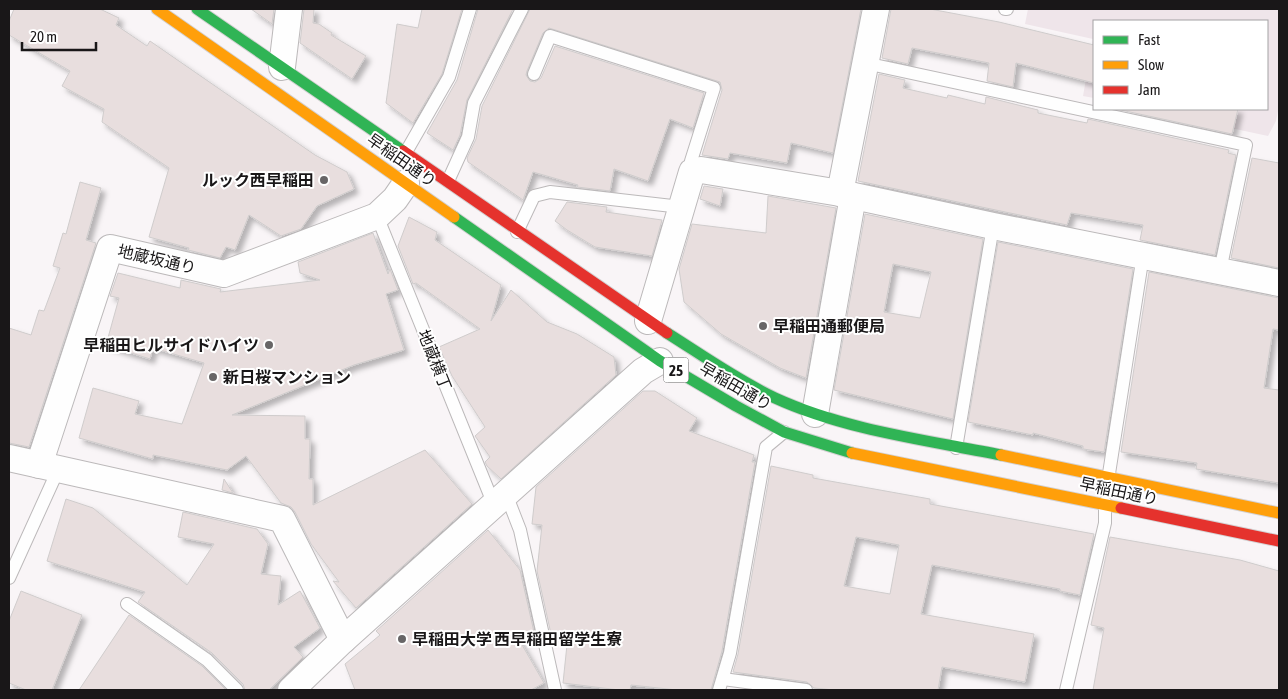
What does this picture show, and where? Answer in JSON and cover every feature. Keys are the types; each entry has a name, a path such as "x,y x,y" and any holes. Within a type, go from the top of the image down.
{"main road":[{"name":"早稲田通り","path":"157,9 660,361 784,432 850,452 1279,541"},
{"name":"早稲田通り","path":"197,9 448,181 517,232 648,322 749,385 777,400 850,424 956,448 1279,513"}],"street":[{"path":"282,67 289,9"},
{"path":"815,414 865,63 876,9"},
{"path":"648,322 692,172 701,170 847,194 993,226 1279,283"},
{"name":"地蔵坂通り","path":"49,467 110,248 224,274 377,216 406,184"},
{"path":"291,690 343,640 643,371 660,361"},
{"path":"9,458 282,519 343,640"}],"lane":[{"path":"406,152 450,77 470,9"},
{"path":"448,181 468,137 474,103 522,9"},
{"path":"534,74 550,36 714,88 691,161 692,172"},
{"path":"865,63 1246,145 1220,271"},
{"path":"517,232 534,196 550,192 681,207"},
{"name":"地蔵横丁","path":"377,216 500,499 520,530 555,690"},
{"path":"956,448 993,226"},
{"path":"1066,690 1105,523 1104,505 1143,255"},
{"path":"784,432 766,447 730,653 721,684 806,690"},
{"path":"9,578 49,467"},
{"path":"127,604 207,660 238,690"}],"shaded area":[{"path":"1028,9 1279,9 1279,106 1276,121 1268,136 1147,110 1268,110 1268,20 1093,20 1093,39 1025,24"},
{"path":"1093,39 1093,98 1083,96"}],"building":[{"path":"14,9 100,9 119,18 116,25 147,46 150,41 315,155 347,172 354,189 317,206 301,229 281,236 249,215 235,250 226,247 220,258 149,237 169,168 102,122 104,109 62,86 70,71 9,35 9,21"},
{"path":"251,9 274,9 272,24"},
{"path":"304,9 314,9 313,23 319,24 332,33 331,35 366,56 352,79 300,43"},
{"path":"422,9 462,9 442,74 413,123 386,103 397,24 418,28"},
{"path":"478,9 513,9 467,100 460,135 453,150 427,133 457,80"},
{"path":"530,9 861,9 833,153 791,143 787,163 730,153 728,159 702,155 722,90 720,82 549,28 543,33 527,71 526,75 530,81 535,82 541,78 555,46 704,93 693,128 670,119 648,181 614,169 610,191 577,187 578,185 533,172 523,200 468,162 467,158 476,139 482,106"},
{"path":"891,9 930,9 999,22 1093,45 1093,83 1016,63 1013,87 987,81 989,63 912,48 908,64 882,58"},
{"path":"879,74 905,80 903,88 947,98 948,95 985,104 986,97 1038,110 1038,113 1087,123 1088,119 1229,150 1228,153 1236,155 1215,255 1140,240 1143,225 1071,213 1067,225 858,181"},
{"path":"1121,110 1238,110 1232,134"},
{"path":"1252,158 1279,163 1279,268 1231,258"},
{"path":"80,182 101,188 86,240 96,243 29,447 9,443 9,328 31,335 39,310 44,311 60,268 53,266 63,233 66,234"},
{"path":"704,186 723,189 720,206 700,199"},
{"path":"768,196 836,208 806,378 780,368 721,334 684,302 679,269 692,224 766,233"},
{"path":"567,202 607,207 606,212 662,220 652,256 595,247 567,230 555,221"},
{"path":"865,214 983,239 953,419 834,390","holes":["893,264 931,272 920,318 884,312"]},
{"path":"409,217 437,232 435,240 501,285 491,321 511,290 547,322 577,334 614,357 616,375 501,479 487,466 485,462 490,457 475,436 485,427 452,376 439,347 480,329 416,283 413,284 398,246"},
{"path":"373,233 388,274 390,269 398,290 386,294 404,350 354,365 232,415 305,416 305,439 310,439 309,479 313,479 313,505 425,450 472,504 356,608 333,581 339,582 311,544 295,512 291,507 281,503 246,456 227,470 153,455 153,459 79,438 93,388 139,401 135,414 182,424 204,363 153,348 150,359 106,345 119,298 110,296 118,273 180,288 181,280 221,289 220,292 320,280 300,273 298,262"},
{"path":"998,242 1133,269 1104,452 1083,449 1083,446 1033,433 1033,435 968,422"},
{"path":"1149,272 1279,298 1279,330 1273,329 1264,388 1279,390 1279,483 1196,469 1197,463 1121,452"},
{"path":"643,391 655,391 697,418 689,431 754,455 752,462 755,462 722,651 711,690 677,690 631,685 630,690 619,690 563,683 568,635 551,634 537,571 542,525 532,524 536,487"},
{"path":"771,466 813,475 813,478 930,499 930,504 1094,534 1080,595 1060,591 1060,589 932,565 921,614 1034,634 1025,682 942,667 938,690 834,690 814,688 807,682 733,672 738,654","holes":["856,537 899,545 890,594 844,586"]},
{"path":"224,479 233,493 222,490"},
{"path":"66,499 93,508 187,585 214,544 178,537 183,512 257,529 268,544 261,574 281,576 278,605 300,591 320,628 294,647 303,657 269,690 245,690 243,684 212,653 138,602 145,592 47,561"},
{"path":"488,530 520,570 534,632 514,631 544,683 531,690 355,690 345,664 380,635 376,631"},
{"path":"1110,537 1240,560 1279,571 1279,690 1093,690 1104,628 1091,625"},
{"path":"21,591 82,615 52,690 26,690 9,683 9,621"},
{"path":"129,615 202,666 226,690 79,690"}],"traffic: fast":[{"path":"197,9 403,151"},
{"path":"454,217 660,361 784,432 852,453"},
{"path":"667,333 747,383 775,398 802,409 886,433 1001,455"}],"traffic: slow":[{"path":"157,9 454,217"},
{"path":"852,453 1121,508"},
{"path":"1001,455 1279,513"}],"traffic: jam":[{"path":"403,151 667,333"},
{"path":"1121,508 1279,541"}],"place":[{"name":"ルック西早稲田","path":"324,180"},
{"name":"早稲田通郵便局","path":"763,326"},
{"name":"早稲田ヒルサイドハイツ","path":"269,345"},
{"name":"新日桜マンション","path":"213,377"},
{"name":"早稲田大学 西早稲田留学生寮","path":"402,639"}]}
